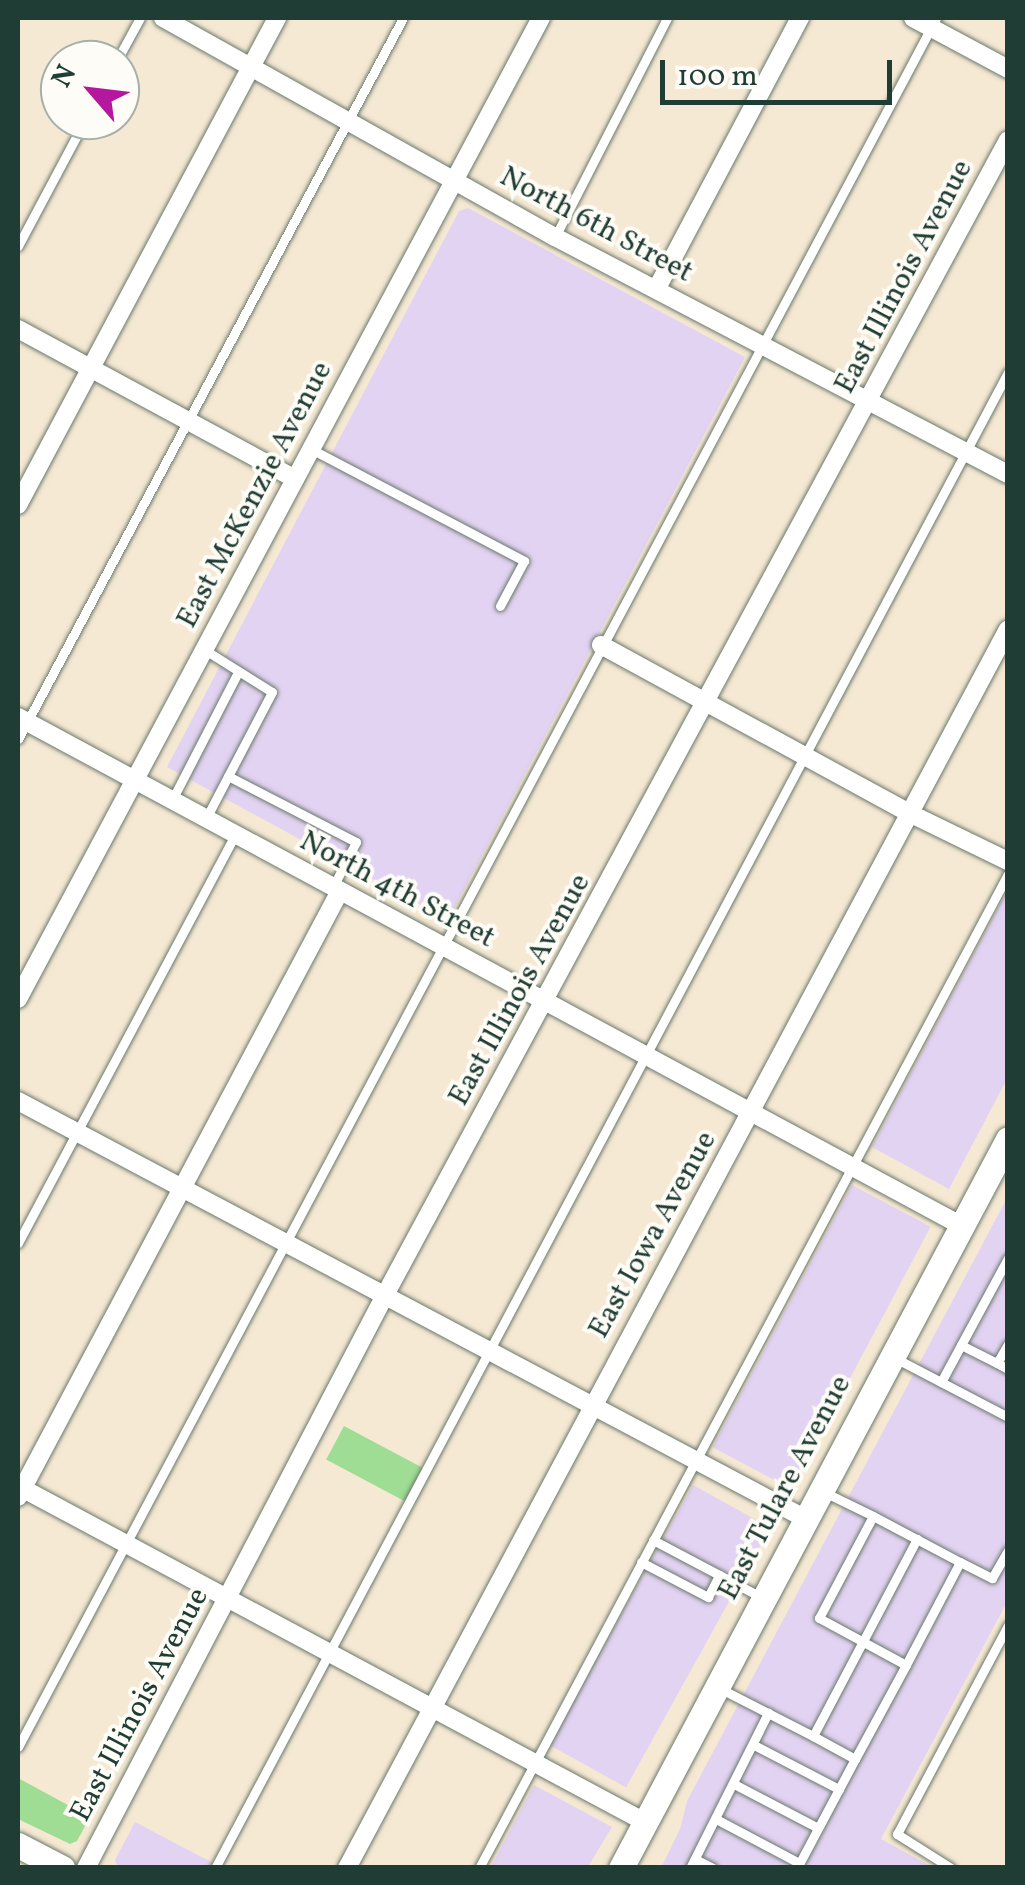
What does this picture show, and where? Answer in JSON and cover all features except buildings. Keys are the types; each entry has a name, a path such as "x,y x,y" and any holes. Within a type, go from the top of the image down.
{"main road":[{"name":"East Tulare Avenue","path":"621,1868 1008,1140"},
{"path":"18,1846 62,1868"}],"street":[{"name":"North 6th Street","path":"163,18 555,237 1008,474"},
{"path":"18,505 277,18"},
{"name":"East McKenzie Avenue","path":"18,999 542,18"},
{"path":"657,288 800,18"},
{"path":"913,18 933,22 1008,69"},
{"name":"East Illinois Avenue","path":"86,1868 385,1296 1008,140"},
{"path":"18,330 295,479"},
{"name":"East Iowa Avenue","path":"347,1868 1008,629"},
{"path":"601,646 910,813 1008,861"},
{"name":"North 4th Street","path":"22,719 962,1226"},
{"path":"336,888 182,1190 19,1490 645,1822"},
{"path":"18,1100 806,1519"}],"lane":[{"path":"128,40 140,18"},
{"path":"18,739 22,719 188,421 404,18"},
{"path":"555,237 667,18"},
{"path":"18,1747 933,22"},
{"path":"18,246 74,140"},
{"path":"215,1868 1008,372"},
{"path":"311,449 524,562 500,606"},
{"path":"204,650 229,664 237,674 272,692 206,818"},
{"path":"172,800 237,674"},
{"path":"228,776 356,842 336,888"},
{"path":"18,1243 236,834"},
{"path":"479,1868 1008,874"},
{"path":"941,1382 1008,1258"},
{"path":"961,1345 1002,1366 1008,1344"},
{"path":"892,1356 1008,1416"},
{"path":"821,1490 992,1578 1008,1550"},
{"path":"874,1516 818,1618 906,1665"},
{"path":"653,1540 763,1599"},
{"path":"813,1736 918,1540"},
{"path":"641,1562 708,1597 719,1575"},
{"path":"716,1819 798,1865 960,1562"},
{"path":"950,1868 897,1834 1008,1625"},
{"path":"716,1687 855,1759"},
{"path":"713,1868 693,1863 768,1712"},
{"path":"754,1744 839,1789"},
{"path":"734,1784 818,1828"}],"shaded area":[{"path":"468,208 745,357 448,920 167,767 459,211"},
{"path":"1007,891 1007,1079 949,1189 872,1147"},
{"path":"852,1185 931,1227 791,1489 713,1447"},
{"path":"1007,1198 1007,1602 881,1839 932,1867 661,1868 680,1829 687,1801"},
{"path":"693,1485 770,1528 626,1787 549,1745"},
{"path":"534,1785 612,1827 588,1867 491,1867"},
{"path":"135,1822 213,1863 211,1868 118,1868 115,1860"}],"green space":[{"path":"344,1426 423,1468 405,1501 326,1460"},
{"path":"18,1778 90,1817 77,1841 70,1844 18,1819"}]}
